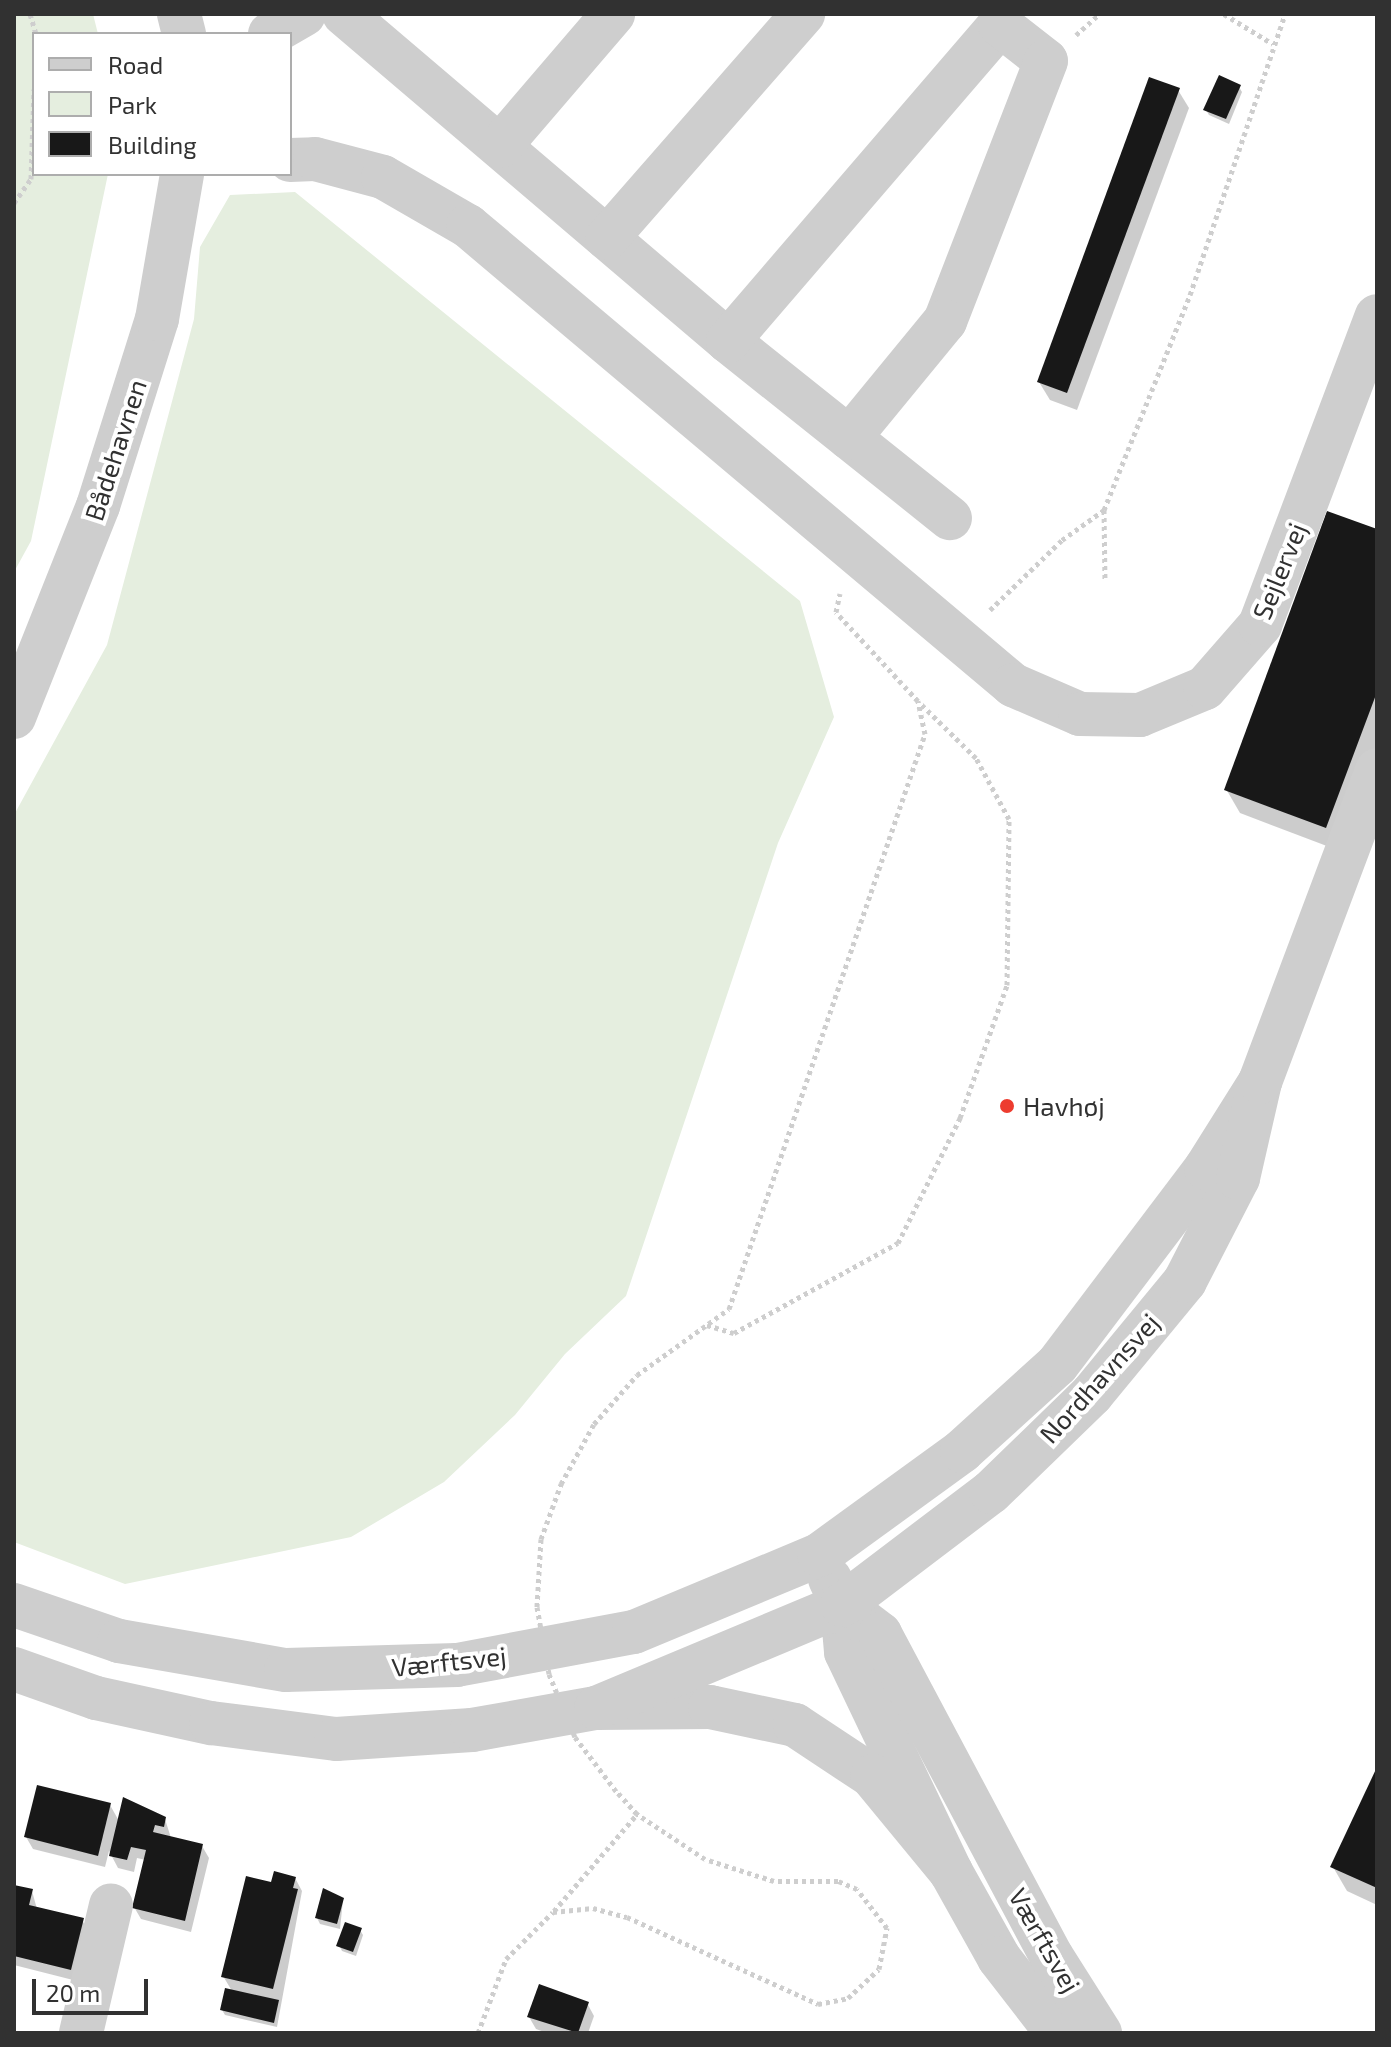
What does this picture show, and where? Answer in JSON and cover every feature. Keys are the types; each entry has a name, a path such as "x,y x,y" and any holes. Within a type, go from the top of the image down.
{"street":[{"path":"273,32 304,14"},
{"path":"344,14 728,341 950,518"},
{"path":"500,146 613,14"},
{"path":"607,238 803,14"},
{"path":"728,341 1000,25 1046,61 945,321 849,438"},
{"name":"Sejlervej","path":"292,160 315,159 383,177 468,226 1013,685 1080,714 1140,715 1205,688 1260,625 1377,316"},
{"name":"Bådehavnen","path":"14,717 98,506 157,319 182,176"},
{"name":"Nordhavnsvej","path":"842,1605 991,1492 1092,1394 1185,1281 1238,1178 1260,1082 1371,785"},
{"name":"Nordhavnsvej","path":"819,1555 962,1451 1057,1365 1206,1168 1260,1082"},
{"name":"Værftsvej","path":"14,1605 119,1641 286,1670 457,1665 634,1632 819,1555 842,1605 846,1652 951,1872 999,1958 1057,2033"},
{"name":"Værftsvej","path":"596,1708 842,1605"},
{"name":"Værftsvej","path":"842,1605 880,1634 1052,1957 1100,2033"},
{"name":"Værftsvej","path":"14,1669 96,1698 211,1723 336,1739 472,1730 596,1708 710,1707 795,1725 872,1776 951,1872"},
{"path":"81,2033 111,1905"}],"path":[{"path":"1224,14 1273,44"},
{"path":"1104,510 1190,295 1285,14"},
{"path":"14,203 31,179 32,149"},
{"path":"707,1325 734,1333 898,1243 960,1118 1007,985 1009,819 976,758 918,701 836,612 842,579 858,555"},
{"path":"553,1912 593,1908 627,1917 818,2004 848,1998 871,1981 885,1955 887,1928 857,1889 838,1881 774,1881 739,1872 705,1859 637,1814 575,1737 549,1674 537,1607 541,1539 561,1484 594,1424 637,1375 729,1309 925,734 918,701"},
{"path":"478,2033 506,1959 553,1912 637,1814"}],"green space":[{"path":"14,14 93,14 98,32 32,32 32,176 108,176 31,541 14,572"},
{"path":"295,192 800,601 834,717 778,843 626,1296 565,1354 515,1415 444,1482 351,1537 125,1584 14,1542 14,815 107,645 194,319 200,247 230,195"}],"building":[{"path":"1219,75 1241,85 1226,119 1203,110"},
{"path":"1149,77 1180,88 1067,393 1037,382"},
{"path":"1327,511 1377,529 1377,692 1326,828 1224,790"},
{"path":"1377,1767 1377,1888 1330,1867"},
{"path":"37,1785 111,1803 98,1856 24,1837"},
{"path":"123,1797 166,1817 164,1827 155,1825 153,1832 203,1844 185,1921 132,1908 146,1850 131,1847 127,1860 109,1856"},
{"path":"274,1871 296,1877 293,1888 298,1889 273,1989 221,1977 246,1876 271,1882"},
{"path":"14,1885 33,1889 29,1905 84,1918 71,1970 14,1956"},
{"path":"323,1888 344,1898 337,1924 315,1918"},
{"path":"345,1922 362,1928 353,1952 336,1946"},
{"path":"539,1984 589,2002 578,2033 527,2017"},
{"path":"225,1988 279,2000 274,2023 220,2010"}],"place":[{"name":"Havhøj","path":"1007,1106"}]}
